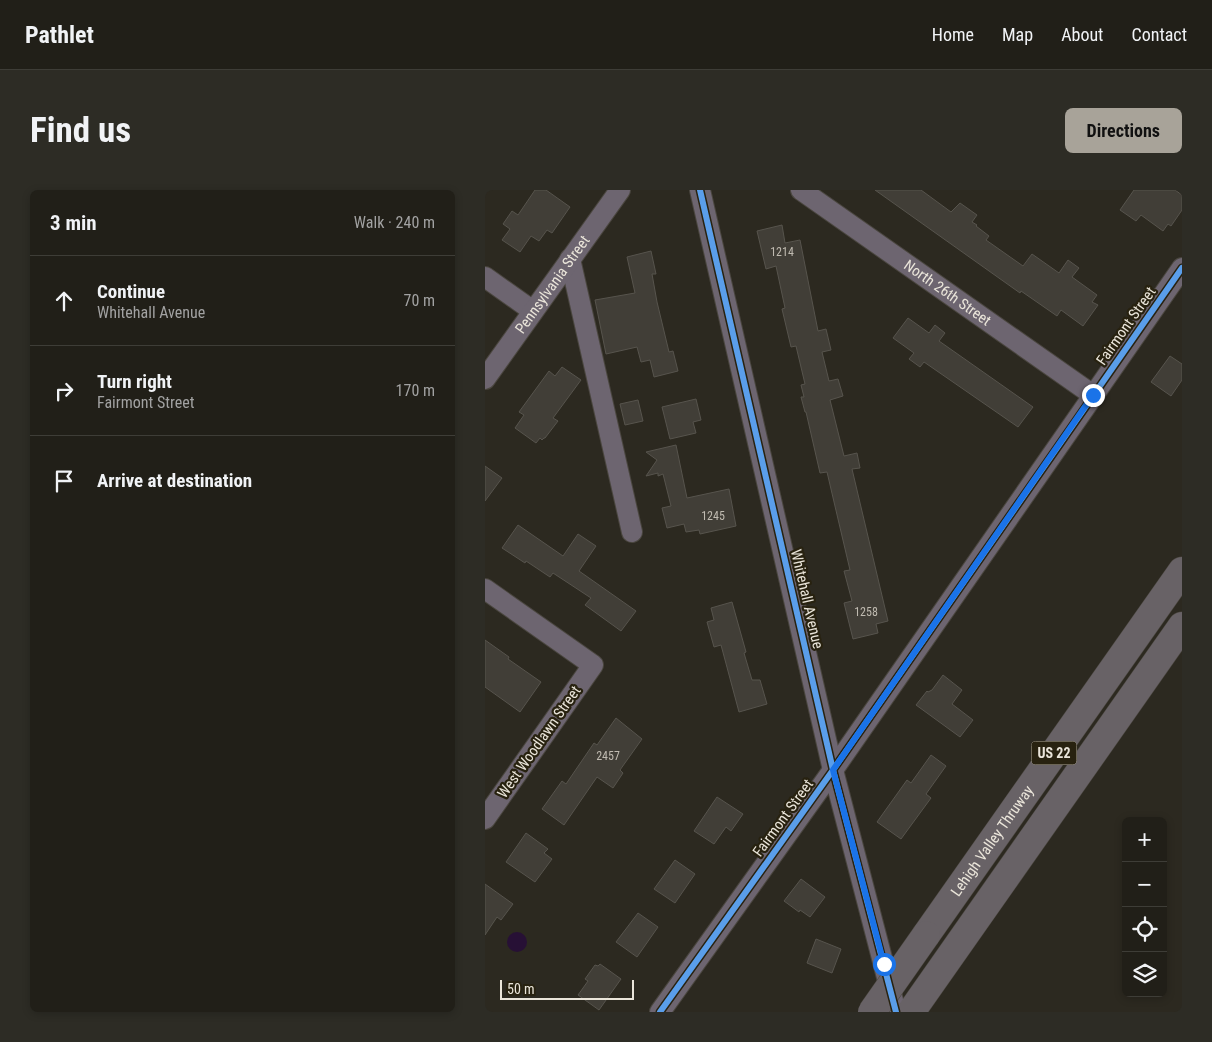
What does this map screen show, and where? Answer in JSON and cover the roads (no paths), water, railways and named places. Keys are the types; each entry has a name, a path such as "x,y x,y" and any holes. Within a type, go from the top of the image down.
{"highway":[{"name":"Lehigh Valley Thruway","path":"872,1012 1182,571"},
{"name":"Lehigh Valley Thruway","path":"911,1012 1182,626"}],"street":[{"name":"Pennsylvania Street","path":"485,379 620,190"},
{"name":"Whitehall Avenue","path":"700,190 833,770 896,1012"},
{"name":"North 26th Street","path":"801,190 1093,395"},
{"path":"570,259 633,532"},
{"name":"Fairmont Street","path":"660,1012 833,770 1182,268"},
{"path":"485,277 533,311"},
{"name":"West Woodlawn Street","path":"485,588 593,665 485,820"}]}
